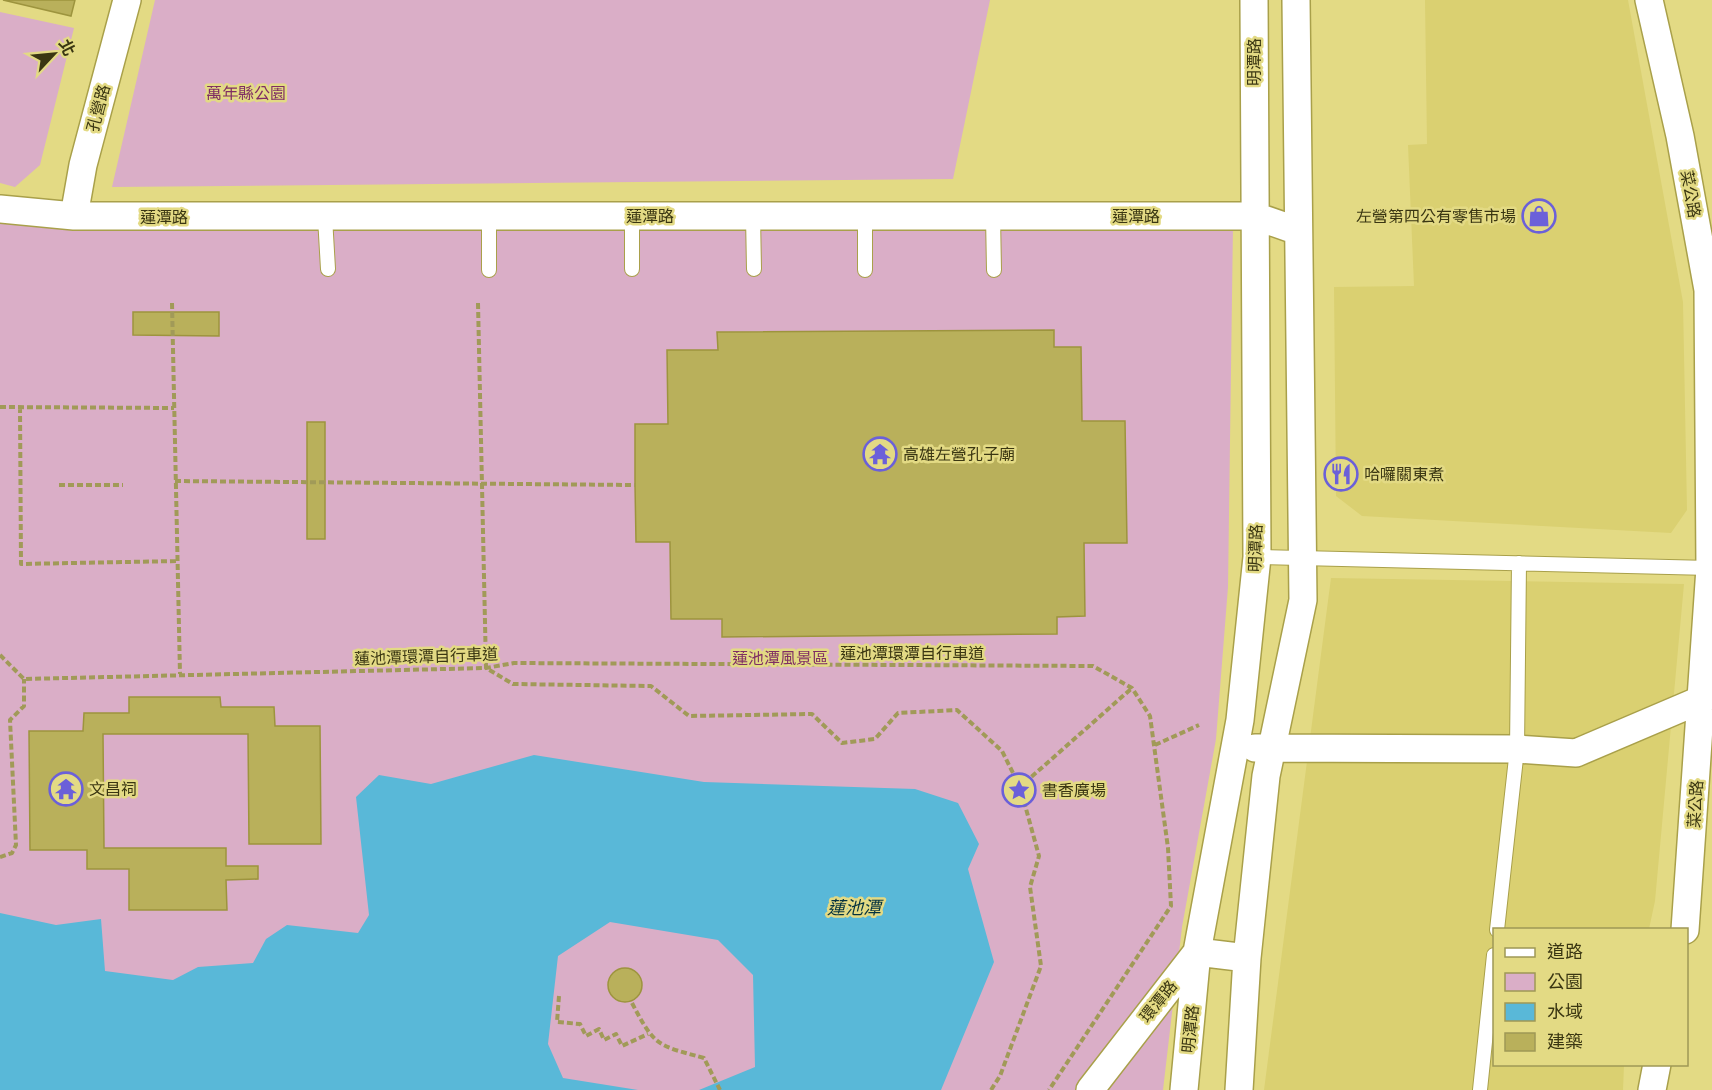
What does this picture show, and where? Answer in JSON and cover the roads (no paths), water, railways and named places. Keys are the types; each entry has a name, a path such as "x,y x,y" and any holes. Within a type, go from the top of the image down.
{"street":[{"name":"孔營路","path":"74,216 83,165 127,0"},
{"name":"明潭路","path":"1184,1090 1197,952 1240,720 1257,557 1254,0"},
{"path":"1239,1090 1247,958 1266,776 1303,600 1296,0"},
{"name":"菜公路","path":"1649,0 1680,136 1708,290 1711,421 1707,696 1685,928"},
{"name":"蓮潭路","path":"0,209 74,216 1255,216 1298,231"},
{"path":"1234,748 1517,749 1576,753 1707,696"},
{"path":"1197,952 1247,958"},
{"name":"環潭路","path":"1090,1090 1197,952"},
{"path":"1652,1090 1658,1066"}],"lane":[{"path":"489,216 489,270"},
{"path":"753,216 754,269"},
{"path":"865,216 865,270"},
{"path":"993,216 994,270"},
{"path":"325,217 328,269"},
{"path":"632,217 633,269"},
{"path":"1257,557 1710,568"},
{"path":"1497,928 1517,749 1519,563"},
{"path":"1480,1090 1493,965"}],"water":[{"name":"蓮池潭","path":"534,755 704,782 915,789 958,803 979,844 968,869 994,962 941,1090 699,1090 755,1067 753,975 718,940 610,922 558,956 548,1044 563,1078 638,1090 0,1090 0,913 56,925 101,919 105,971 173,980 198,967 253,963 266,939 287,925 358,933 369,915 356,797 379,775 431,784"}],"place":[{"name":"左營第四公有零售市場","path":"1539,216"},
{"name":"高雄左營孔子廟","path":"880,454"},
{"name":"哈囉關東煮","path":"1341,474"},
{"name":"文昌祠","path":"66,789"},
{"name":"書香廣場","path":"1019,790"}],"park label":[{"name":"萬年縣公園","path":"246,93"},
{"name":"蓮池潭風景區","path":"780,658"}]}
